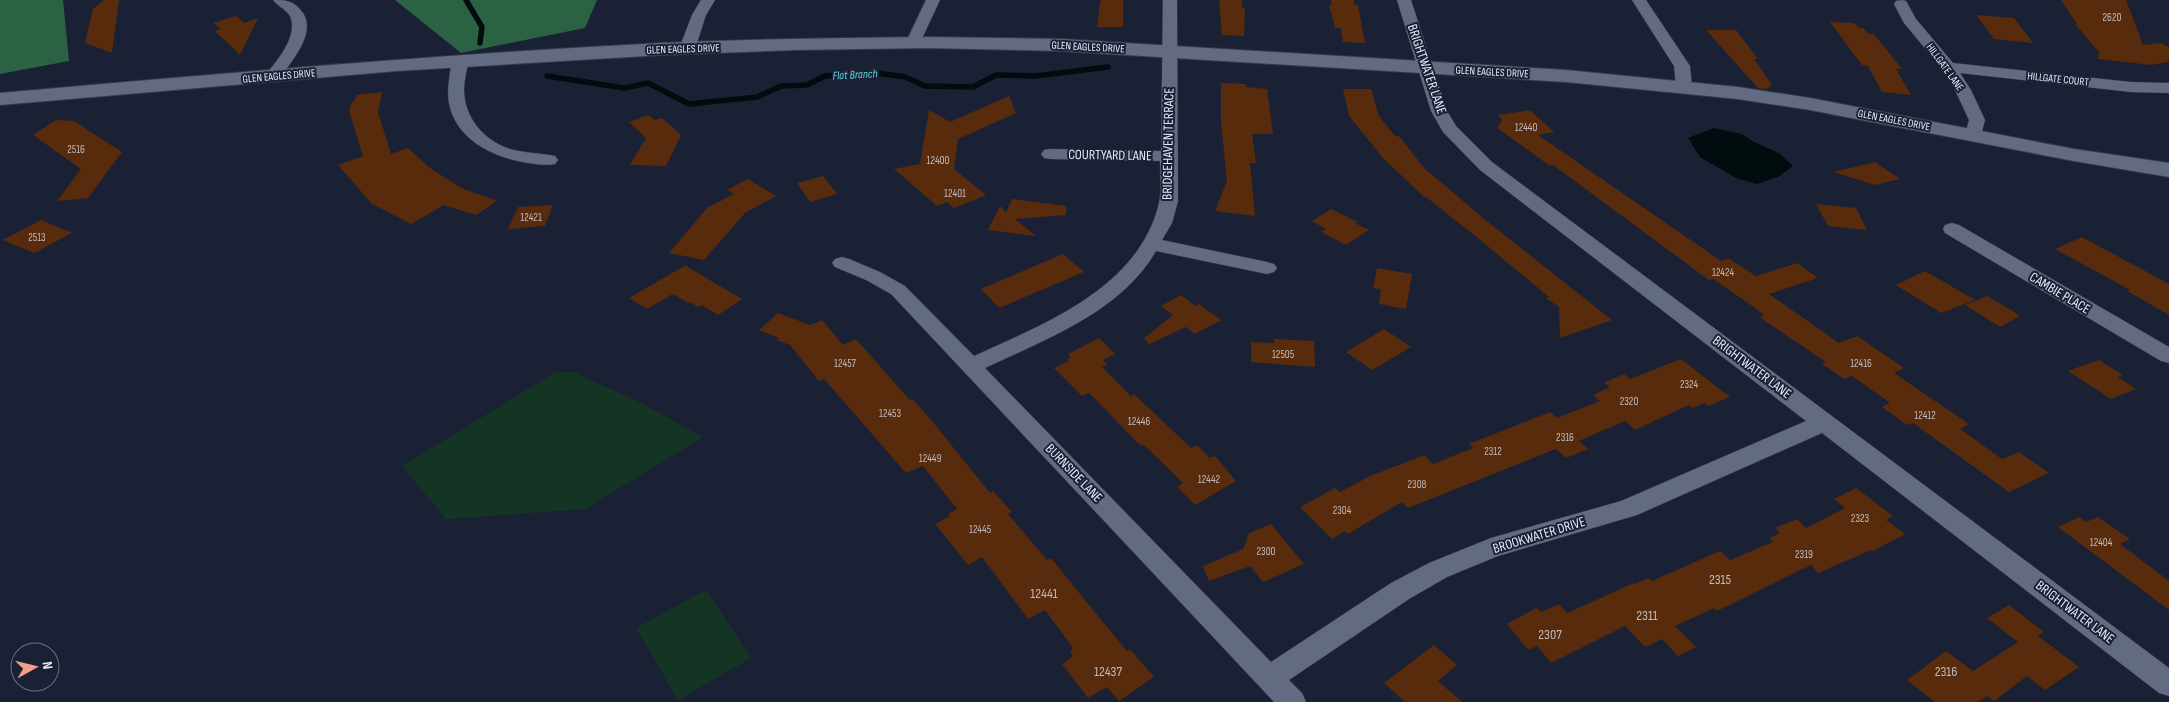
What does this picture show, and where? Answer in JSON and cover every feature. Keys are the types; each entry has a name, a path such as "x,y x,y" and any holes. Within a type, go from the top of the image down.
{"street":[{"path":"273,76 292,49 300,28 298,17 292,9 280,0"},
{"path":"687,49 699,15 708,0"},
{"path":"914,42 933,0"},
{"name":"BRIDGEHAVEN TERRACE","path":"971,366 1062,323 1107,294 1140,262 1152,244 1160,228 1169,201 1170,0"},
{"name":"BRIGHTWATER LANE","path":"1404,0 1439,111 1449,128 1486,166 2169,684"},
{"path":"1639,0 1682,66 1684,87"},
{"name":"HILLGATE LANE","path":"1901,4 1909,20 1948,67 1975,114 1977,120 1974,135"},
{"name":"GLEN EAGLES DRIVE","path":"0,99 460,62 687,49 914,42 1061,46 1566,76 1684,87 1810,104 2094,158 2169,170"},
{"path":"460,62 455,91 457,103 462,118 474,134 483,143 495,150 510,155 549,160"},
{"name":"HILLGATE COURT","path":"1948,67 2094,83 2169,88"},
{"name":"COURTYARD LANE","path":"1050,154 1170,156"},
{"name":"CAMBIE PLACE","path":"1952,229 2169,356"},
{"path":"1152,244 1267,268"},
{"name":"BURNSIDE LANE","path":"842,263 898,290 1292,702"},
{"name":"BROOKWATER DRIVE","path":"1269,678 1400,591 1438,570 1491,548 1628,508 1825,422"}],"green space":[{"path":"0,0 63,0 69,61 0,74"},
{"path":"395,0 597,0 585,28 461,53"},
{"path":"556,372 573,372 637,401 703,437 585,509 446,519 402,466"},
{"path":"706,590 751,658 678,700 636,628"}],"shaded area":[{"path":"1714,128 1742,134 1754,142 1779,153 1793,166 1778,177 1757,184 1736,178 1700,157 1688,138"}],"building":[{"path":"104,0 119,0 112,53 85,43 93,9"},
{"path":"1102,0 1123,0 1123,27 1097,27 1100,2"},
{"path":"1219,0 1242,0 1242,8 1245,9 1244,36 1222,35"},
{"path":"1331,0 1354,0 1355,5 1358,5 1365,43 1343,42 1341,28 1335,28 1329,5 1332,5"},
{"path":"2061,0 2126,0 2143,45 2161,43 2169,47 2169,62 2151,65 2098,59 2099,52 2075,24 2077,24"},
{"path":"1976,15 2014,18 2033,43 1994,39"},
{"path":"236,16 244,23 258,18 240,55 215,31 221,29 213,23"},
{"path":"1830,22 1854,23 1869,34 1874,34 1902,69 1896,69 1911,95 1882,92 1868,66 1862,65"},
{"path":"1706,30 1736,30 1758,59 1754,59 1772,85 1766,89 1758,88"},
{"path":"1221,83 1246,84 1246,87 1267,89 1273,134 1252,134 1256,163 1250,163 1255,216 1215,211 1227,181 1221,122"},
{"path":"1343,89 1371,89 1379,116 1394,135 1400,137 1424,168 1483,218 1612,320 1560,338 1559,307 1546,298 1549,297 1479,239 1424,197 1383,158 1349,116"},
{"path":"382,92 378,112 391,154 408,148 430,168 461,188 497,201 476,215 444,205 411,224 372,204 338,165 363,156 349,111 352,102 354,102 357,95"},
{"path":"1009,96 1016,113 958,139 954,169 986,195 954,208 947,202 937,206 894,169 920,164 929,110 950,122"},
{"path":"1530,110 1554,132 1538,135 1721,261 1728,258 1756,276 1797,263 1818,278 1769,294 1839,343 1857,336 1904,368 1894,373 1969,424 1960,429 2002,459 2019,452 2049,473 2009,492 1913,423 1907,425 1882,407 1890,403 1852,376 1844,379 1822,364 1826,362 1765,321 1760,316 1764,315 1751,305 1713,279 1709,280 1553,165 1550,166 1497,128 1502,120 1498,115"},
{"path":"648,115 655,120 662,118 681,135 666,166 630,165 646,138 629,122"},
{"path":"56,120 74,121 122,152 88,198 57,201 81,169 33,135"},
{"path":"1875,162 1900,179 1875,185 1833,172"},
{"path":"823,176 837,194 810,202 797,183"},
{"path":"748,179 776,196 745,213 704,260 669,253 707,208 734,194 727,190"},
{"path":"1012,199 1066,206 1066,215 1015,219 1036,236 988,230 1000,206 1006,212"},
{"path":"1816,204 1856,208 1867,230 1828,226"},
{"path":"553,205 545,226 508,229 518,207"},
{"path":"1331,209 1369,230 1346,245 1321,232 1326,229 1312,221"},
{"path":"41,220 72,233 34,253 3,240"},
{"path":"2082,237 2169,284 2169,315 2127,291 2130,290 2055,249"},
{"path":"1063,254 1084,272 999,308 981,289"},
{"path":"686,265 742,299 718,315 702,305 698,307 673,294 647,309 629,298"},
{"path":"1377,268 1412,274 1406,309 1379,304 1381,290 1373,288"},
{"path":"1925,271 1975,300 1941,313 1896,285"},
{"path":"1181,295 1195,306 1199,304 1221,320 1195,334 1186,327 1149,344 1144,338 1173,315 1161,306"},
{"path":"1987,296 2020,316 2000,327 1965,305"},
{"path":"778,313 810,325 822,320 843,345 856,339 910,400 912,399 928,416 990,493 993,491 1012,512 1008,514 1047,560 1051,558 1127,651 1130,649 1154,677 1119,701 1107,687 1088,698 1062,664 1073,656 1070,651 1073,648 1045,610 1028,619 982,557 968,565 935,524 950,516 948,514 957,509 923,466 906,473 824,379 819,381 790,345 777,340 779,338 759,330"},
{"path":"1384,329 1411,347 1372,370 1346,352"},
{"path":"1099,338 1115,354 1103,360 1108,364 1102,367 1131,396 1134,394 1191,448 1197,445 1210,458 1215,456 1236,481 1195,505 1177,487 1183,483 1144,445 1141,446 1089,393 1082,396 1054,368 1069,361 1067,359 1071,357 1068,354"},
{"path":"1274,339 1314,341 1315,367 1251,362 1251,342 1274,343"},
{"path":"1681,359 1730,397 1708,406 1704,403 1693,408 1689,405 1635,430 1625,421 1579,441 1588,449 1566,458 1556,449 1408,508 1402,502 1348,534 1345,531 1332,539 1300,507 1335,488 1340,492 1370,476 1424,455 1433,464 1473,448 1469,444 1550,412 1557,418 1600,401 1593,395 1610,387 1604,383 1624,374 1630,379"},
{"path":"2099,360 2123,375 2118,377 2136,389 2111,399 2068,371"},
{"path":"1856,488 1893,516 1886,520 1905,534 1873,551 1871,550 1818,573 1811,565 1717,611 1714,608 1675,626 1696,647 1678,656 1662,639 1645,647 1625,626 1551,663 1537,646 1528,650 1507,624 1536,608 1541,612 1559,604 1567,613 1634,583 1649,578 1652,581 1720,551 1730,560 1773,542 1770,538 1780,533 1775,528 1797,519 1806,528 1845,508 1834,499"},
{"path":"2079,517 2086,522 2098,517 2130,539 2120,544 2169,581 2169,610 2058,527"},
{"path":"1271,524 1304,564 1263,582 1250,566 1209,581 1203,566 1243,549 1249,533"},
{"path":"2009,605 2044,632 2038,636 2079,667 2045,690 2027,676 1994,701 1987,696 1978,702 1935,702 1907,680 1946,651 1973,671 2018,642 1987,618"},
{"path":"1434,645 1457,665 1438,681 1462,702 1405,702 1384,683"}],"waterway":[{"name":"Flat Branch","path":"466,0 482,27 480,43"},
{"name":"Flat Branch","path":"547,76 624,88 648,83 689,104 757,97 781,86 807,85 825,76 877,73 905,77 925,86 973,87 996,75 1035,76 1108,67"}]}
